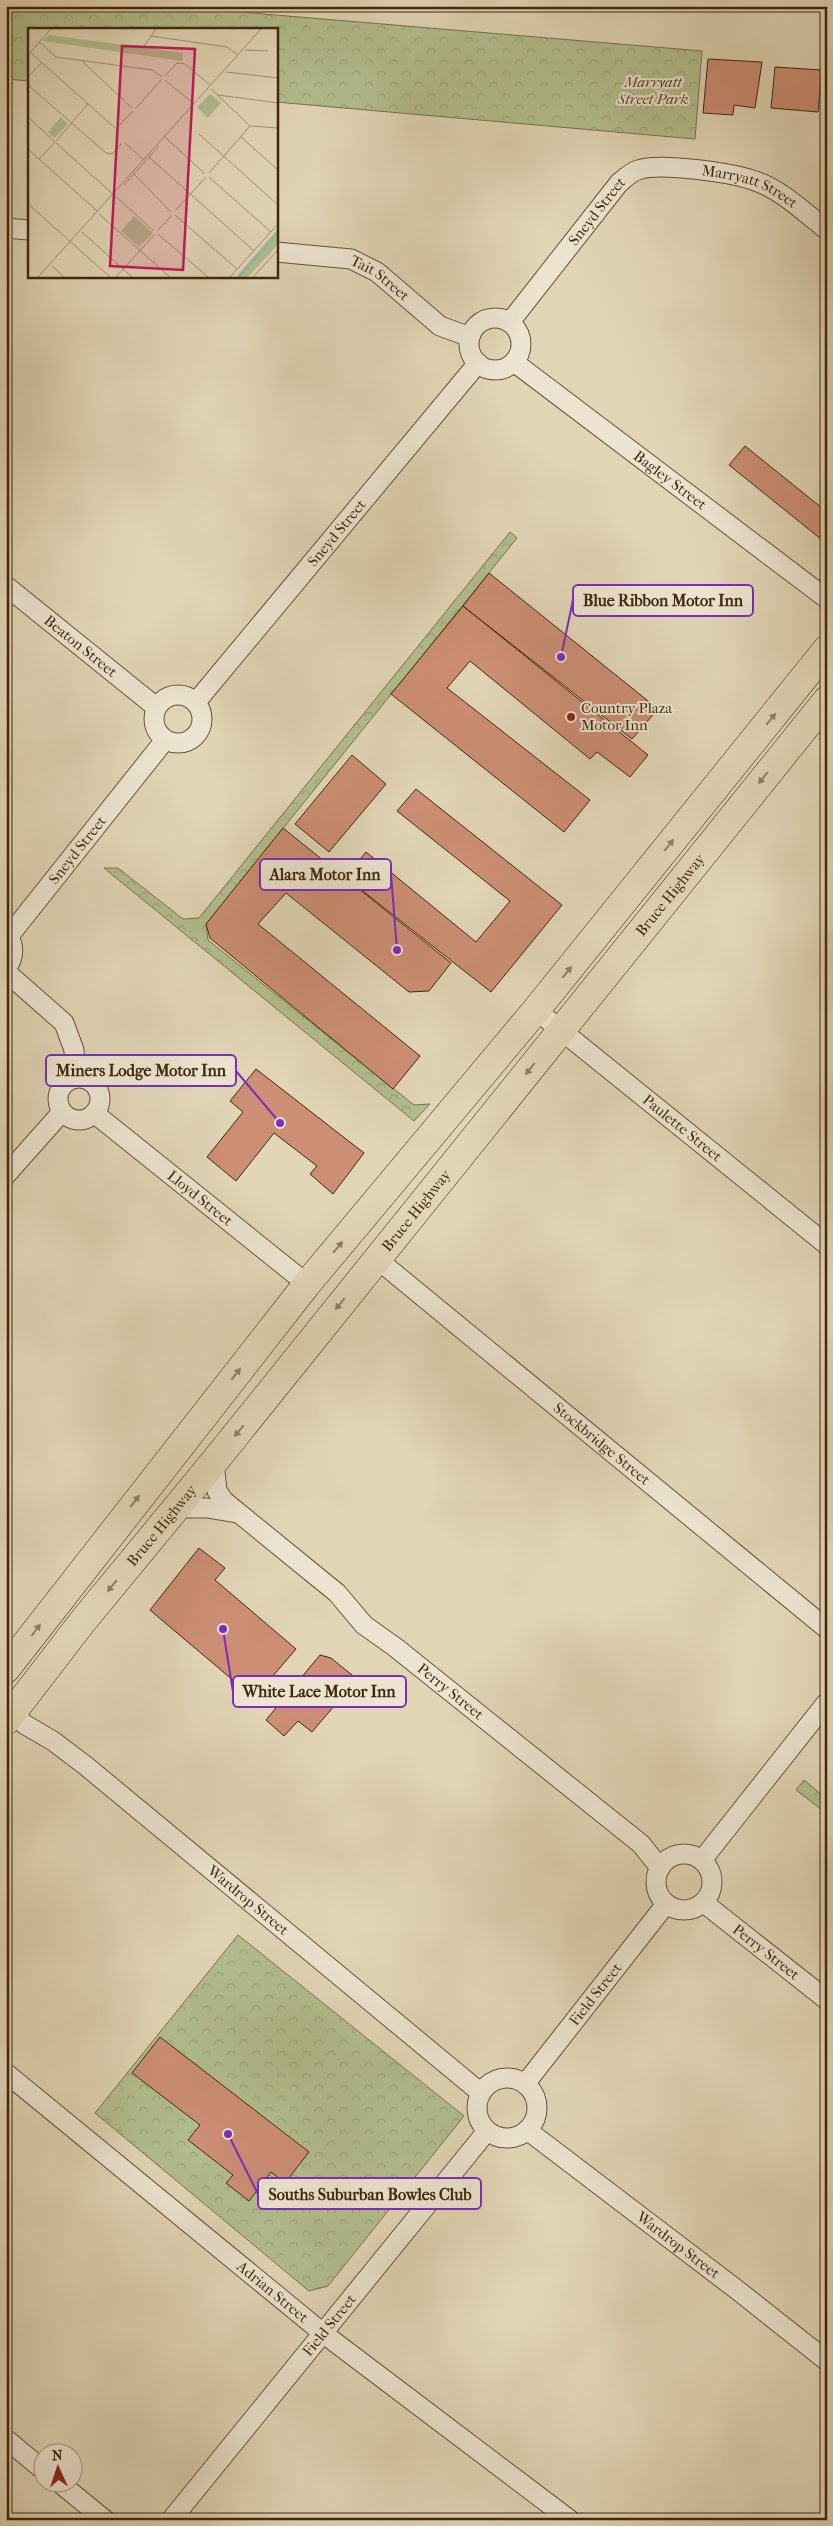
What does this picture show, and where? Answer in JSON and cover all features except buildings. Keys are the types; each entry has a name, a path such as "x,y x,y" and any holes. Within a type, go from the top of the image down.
{"highway":[{"path":"6,1669 307,1284 536,1010 827,649"},
{"name":"Bruce Highway","path":"9,1713 214,1462 827,700"}],"street":[{"name":"Marryatt Street","path":"662,167 733,175 759,182 785,197 827,230"},
{"name":"Sneyd Street","path":"510,322 619,183 637,170 662,167"},
{"path":"6,228 28,230"},
{"name":"Tait Street","path":"278,252 351,259 377,272 440,326 470,337"},
{"path":"502,318 510,322 519,334 521,342 520,351 514,362 504,368 496,370 486,368 471,355 470,337 476,326 483,320 502,318"},
{"name":"Bagley Street","path":"514,362 827,599"},
{"name":"Sneyd Street","path":"196,702 478,363"},
{"name":"Beaton Street","path":"6,586 156,707"},
{"path":"172,695 189,697 196,702 202,719 197,734 188,741 180,743 165,740 157,731 154,723 156,707 172,695"},
{"name":"Sneyd Street","path":"8,935 165,740"},
{"path":"6,968 13,957 13,949 8,935"},
{"path":"6,972 64,1022 71,1036 74,1050 75,1078"},
{"name":"Paulette Street","path":"536,1010 827,1244"},
{"path":"75,1078 89,1080 98,1092 99,1100 94,1113 81,1119 74,1119 62,1112 58,1099 59,1092 68,1081 75,1078"},
{"path":"6,1175 62,1112"},
{"name":"Lloyd Street","path":"94,1113 307,1284"},
{"name":"Stockbridge Street","path":"377,1259 827,1629"},
{"name":"Perry Street","path":"214,1462 217,1491 224,1501 337,1593 364,1625 641,1844 660,1868"},
{"name":"Perry Street","path":"176,1508 207,1508 241,1514"},
{"path":"702,1860 827,1702"},
{"name":"Wardrop Street","path":"9,1713 53,1741 86,1766 481,2093"},
{"path":"683,1854 693,1855 702,1860 711,1872 712,1891 704,1903 685,1911 675,1910 658,1895 656,1885 660,1868 672,1857 683,1854"},
{"name":"Perry Street","path":"704,1903 827,2000"},
{"name":"Field Street","path":"525,2084 666,1904"},
{"name":"Adrian Street","path":"6,2073 324,2334 570,2520"},
{"path":"505,2078 525,2084 535,2097 537,2107 535,2118 527,2130 518,2136 508,2138 497,2137 487,2131 479,2121 476,2111 481,2093 493,2081 505,2078"},
{"name":"Wardrop Street","path":"527,2130 736,2288 827,2361"},
{"name":"Field Street","path":"171,2520 487,2131"},
{"path":"6,2439 32,2461"},
{"path":"73,2494 105,2520"}],"green space":[{"name":"Marryatt Street Park","path":"6,6 169,6 702,51 695,139 278,102 278,28 28,28 28,81 6,79"},
{"path":"510,532 517,538 206,924 208,940 414,1105 430,1104 414,1121 104,868 118,868 183,919 199,918"},
{"path":"804,1780 827,1799 827,1814 796,1790"},
{"path":"238,1935 464,2116 328,2286 309,2291 95,2113"}],"place":[{"name":"Blue Ribbon Motor Inn","path":"561,657"},
{"name":"Country Plaza Motor Inn","path":"571,717"},
{"name":"Alara Motor Inn","path":"397,950"},
{"name":"Miners Lodge Motor Inn","path":"280,1123"},
{"name":"White Lace Motor Inn","path":"223,1629"},
{"name":"Souths Suburban Bowles Club","path":"228,2134"}]}
